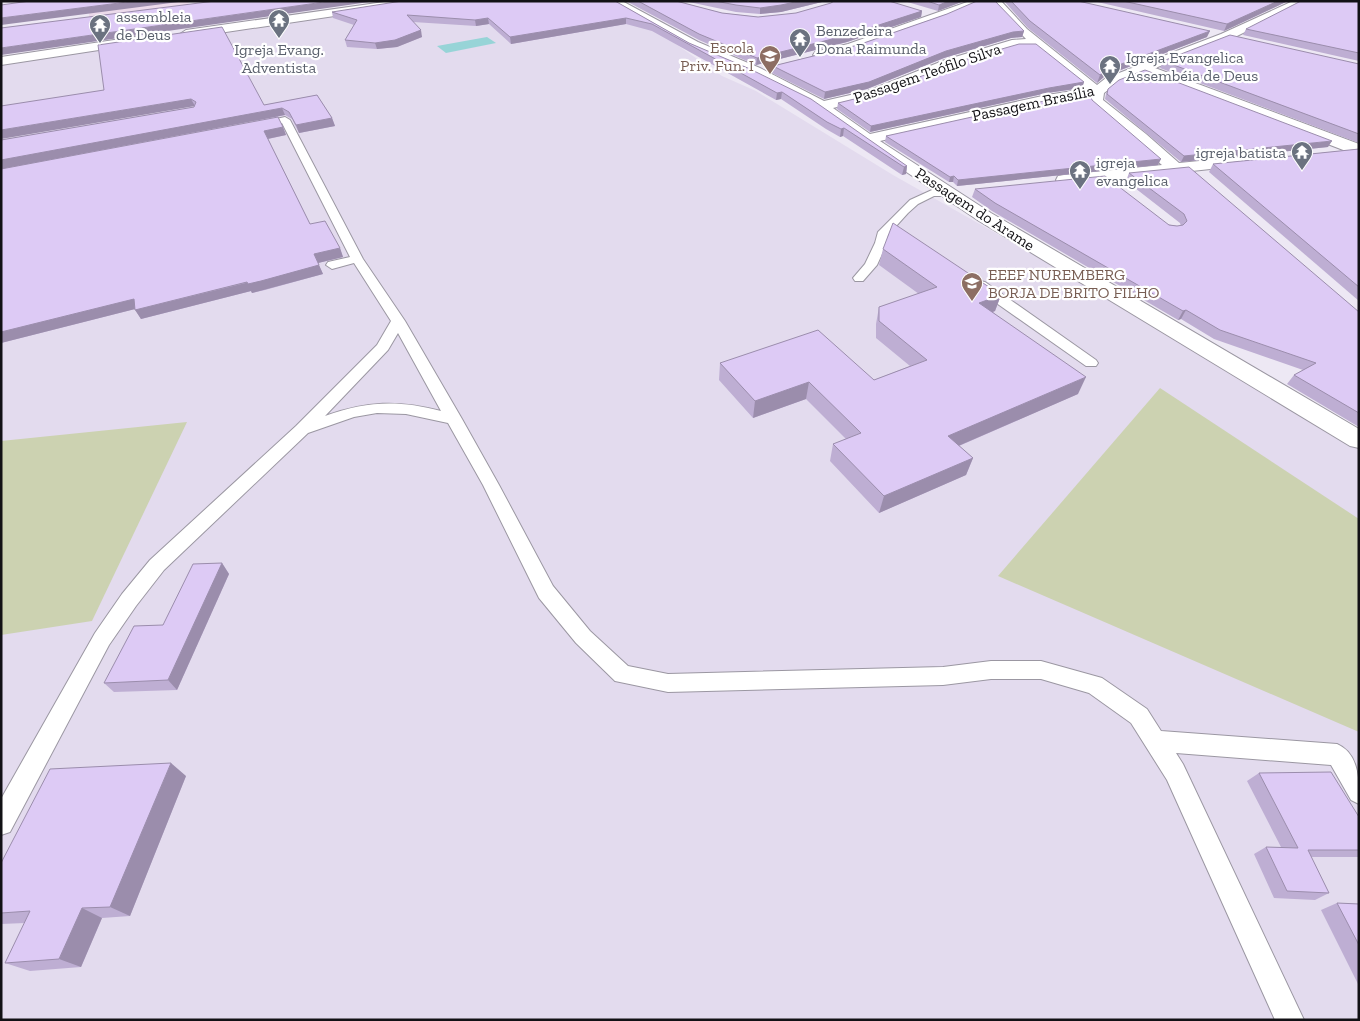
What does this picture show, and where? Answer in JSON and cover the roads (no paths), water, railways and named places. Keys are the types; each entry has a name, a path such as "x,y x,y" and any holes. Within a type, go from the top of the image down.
{"street":[{"path":"177,35 382,3 415,1"},
{"path":"812,57 941,17 981,1"},
{"path":"995,1 1011,20 1097,92 1096,101 1182,168 1210,186"},
{"name":"Passagem Brasília","path":"867,139 1047,99 1097,92 1111,81 1225,38 1302,1"},
{"path":"620,5 644,5"},
{"name":"Passagem do Arame","path":"620,5 678,36 755,71 816,102 867,139 952,192 986,217 1359,440"},
{"path":"922,12 941,17"},
{"path":"678,36 695,29"},
{"path":"1207,33 1244,42"},
{"path":"1,61 148,39"},
{"name":"Passagem Teófilo Silva","path":"828,112 823,106 873,94 967,58 1016,43 1038,43"},
{"path":"755,71 774,66"},
{"path":"1143,69 1358,150"},
{"path":"1327,153 1358,150"},
{"path":"1048,182 1268,159"},
{"path":"1106,176 1126,192"},
{"path":"952,192 971,190"}],"lane":[{"path":"246,128 285,120 358,259 398,321 491,484 546,592 583,637 622,674 668,682 943,676 991,670 1041,670 1096,684 1139,716 1175,772 1290,1020"},
{"path":"860,278 871,265 881,243 882,234 896,226 914,202 932,193 952,192"},
{"path":"332,265 358,259"},
{"path":"972,279 1091,363"},
{"path":"1,823 102,640 130,600 158,565 302,430 383,347 398,321"},
{"path":"302,430 343,415 378,408 415,410 454,419"},
{"path":"1155,741 1337,755 1359,792"}],"water":[{"path":"487,37 496,43 446,53 437,46"}],"place":[{"name":"Igreja Evang. Adventista","path":"279,39"},
{"name":"assembleia de Deus","path":"100,44"},
{"name":"Benzedeira Dona Raimunda","path":"800,58"},
{"name":"Escola Priv. Fun. I","path":"770,75"},
{"name":"Igreja Evangelica Assembéia de Deus","path":"1110,85"},
{"name":"igreja batista","path":"1302,171"},
{"name":"igreja evangelica","path":"1080,190"},
{"name":"EEEF NUREMBERG BORJA DE BRITO FILHO","path":"972,302"}]}
